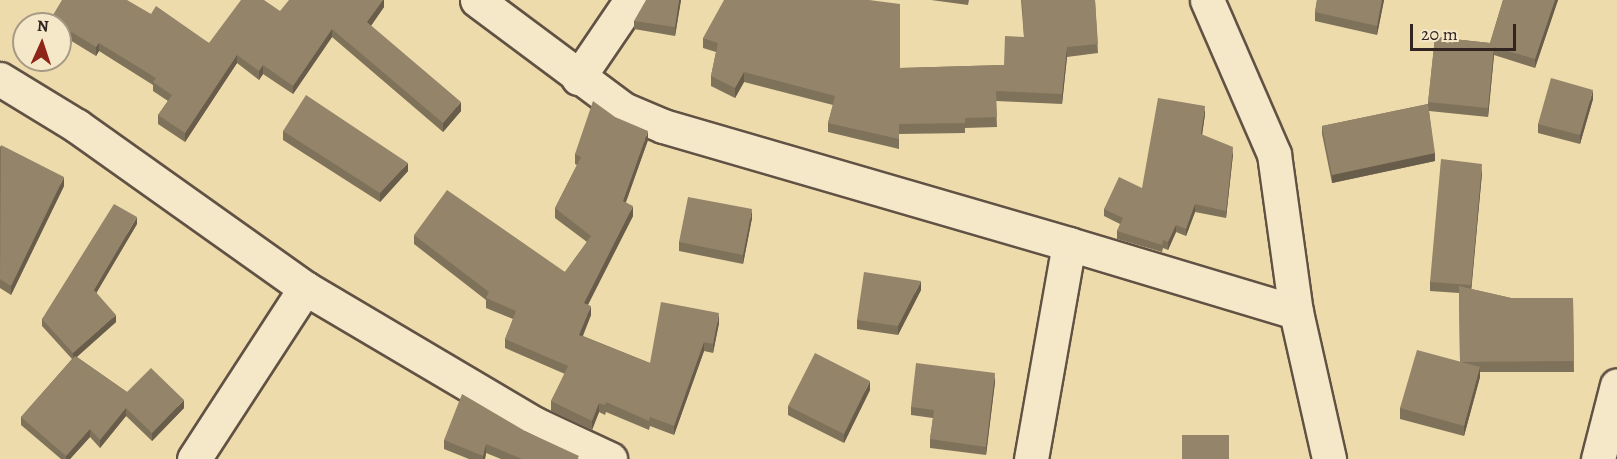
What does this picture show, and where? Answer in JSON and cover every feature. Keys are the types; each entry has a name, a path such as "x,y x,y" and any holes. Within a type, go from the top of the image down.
{"street":[{"path":"477,0 578,78 623,109 663,126 1296,312"},
{"path":"578,78 632,0"},
{"path":"1207,0 1274,153 1296,312 1329,459"},
{"path":"0,79 77,126 305,288 535,424 609,459"},
{"path":"1031,459 1069,244"},
{"path":"194,459 305,288"},
{"path":"1598,459 1617,385"}],"building":[{"path":"62,0 127,0 151,14 156,6 209,43 241,0 264,0 280,11 289,0 383,0 367,22 461,102 443,123 332,29 293,86 263,65 259,71 237,55 185,133 158,115 172,95 153,82 156,78 99,43 96,47 72,32 72,12 55,12"},
{"path":"646,0 679,0 675,27 634,21"},
{"path":"724,0 869,0 900,4 900,68 1004,65 1005,36 1024,37 1022,0 1095,0 1098,44 1067,47 1062,94 996,91 997,117 965,118 965,123 899,124 899,139 828,123 835,96 744,72 735,88 711,76 718,43 703,38"},
{"path":"1317,0 1382,0 1377,26 1315,12"},
{"path":"1503,0 1555,0 1535,59 1494,47 1488,108 1428,102 1435,37 1490,43"},
{"path":"1551,78 1593,90 1580,135 1538,124"},
{"path":"306,95 408,163 380,193 283,131"},
{"path":"1158,98 1205,106 1201,134 1233,147 1226,211 1195,204 1186,229 1176,225 1168,242 1163,240 1162,245 1117,231 1123,218 1104,209 1119,177 1142,188"},
{"path":"593,101 615,117 648,131 623,201 633,206 584,303 591,306 579,335 650,363 661,302 719,313 713,344 704,342 674,426 650,417 649,421 606,402 605,405 599,403 592,421 551,401 568,366 505,339 516,311 486,298 489,292 414,235 447,190 565,272 591,236 555,208 581,157 575,154"},
{"path":"1428,104 1435,153 1332,175 1322,126"},
{"path":"1,145 64,177 11,286 0,279"},
{"path":"1441,159 1482,164 1471,285 1430,282"},
{"path":"688,197 752,209 743,255 679,242"},
{"path":"114,204 137,217 94,290 116,315 73,353 42,319"},
{"path":"864,272 921,281 898,326 857,320"},
{"path":"1459,286 1511,298 1573,298 1574,361 1460,362"},
{"path":"1417,350 1480,367 1464,426 1400,408"},
{"path":"815,353 870,381 844,434 788,406"},
{"path":"75,356 127,392 151,368 184,400 152,433 126,408 100,440 90,429 66,456 21,417"},
{"path":"916,363 995,373 986,447 930,439 934,410 911,407"},
{"path":"462,394 525,431 579,456 577,459 522,459 486,444 483,456 444,440"},
{"path":"1182,435 1229,435 1229,459 1182,459"}]}
